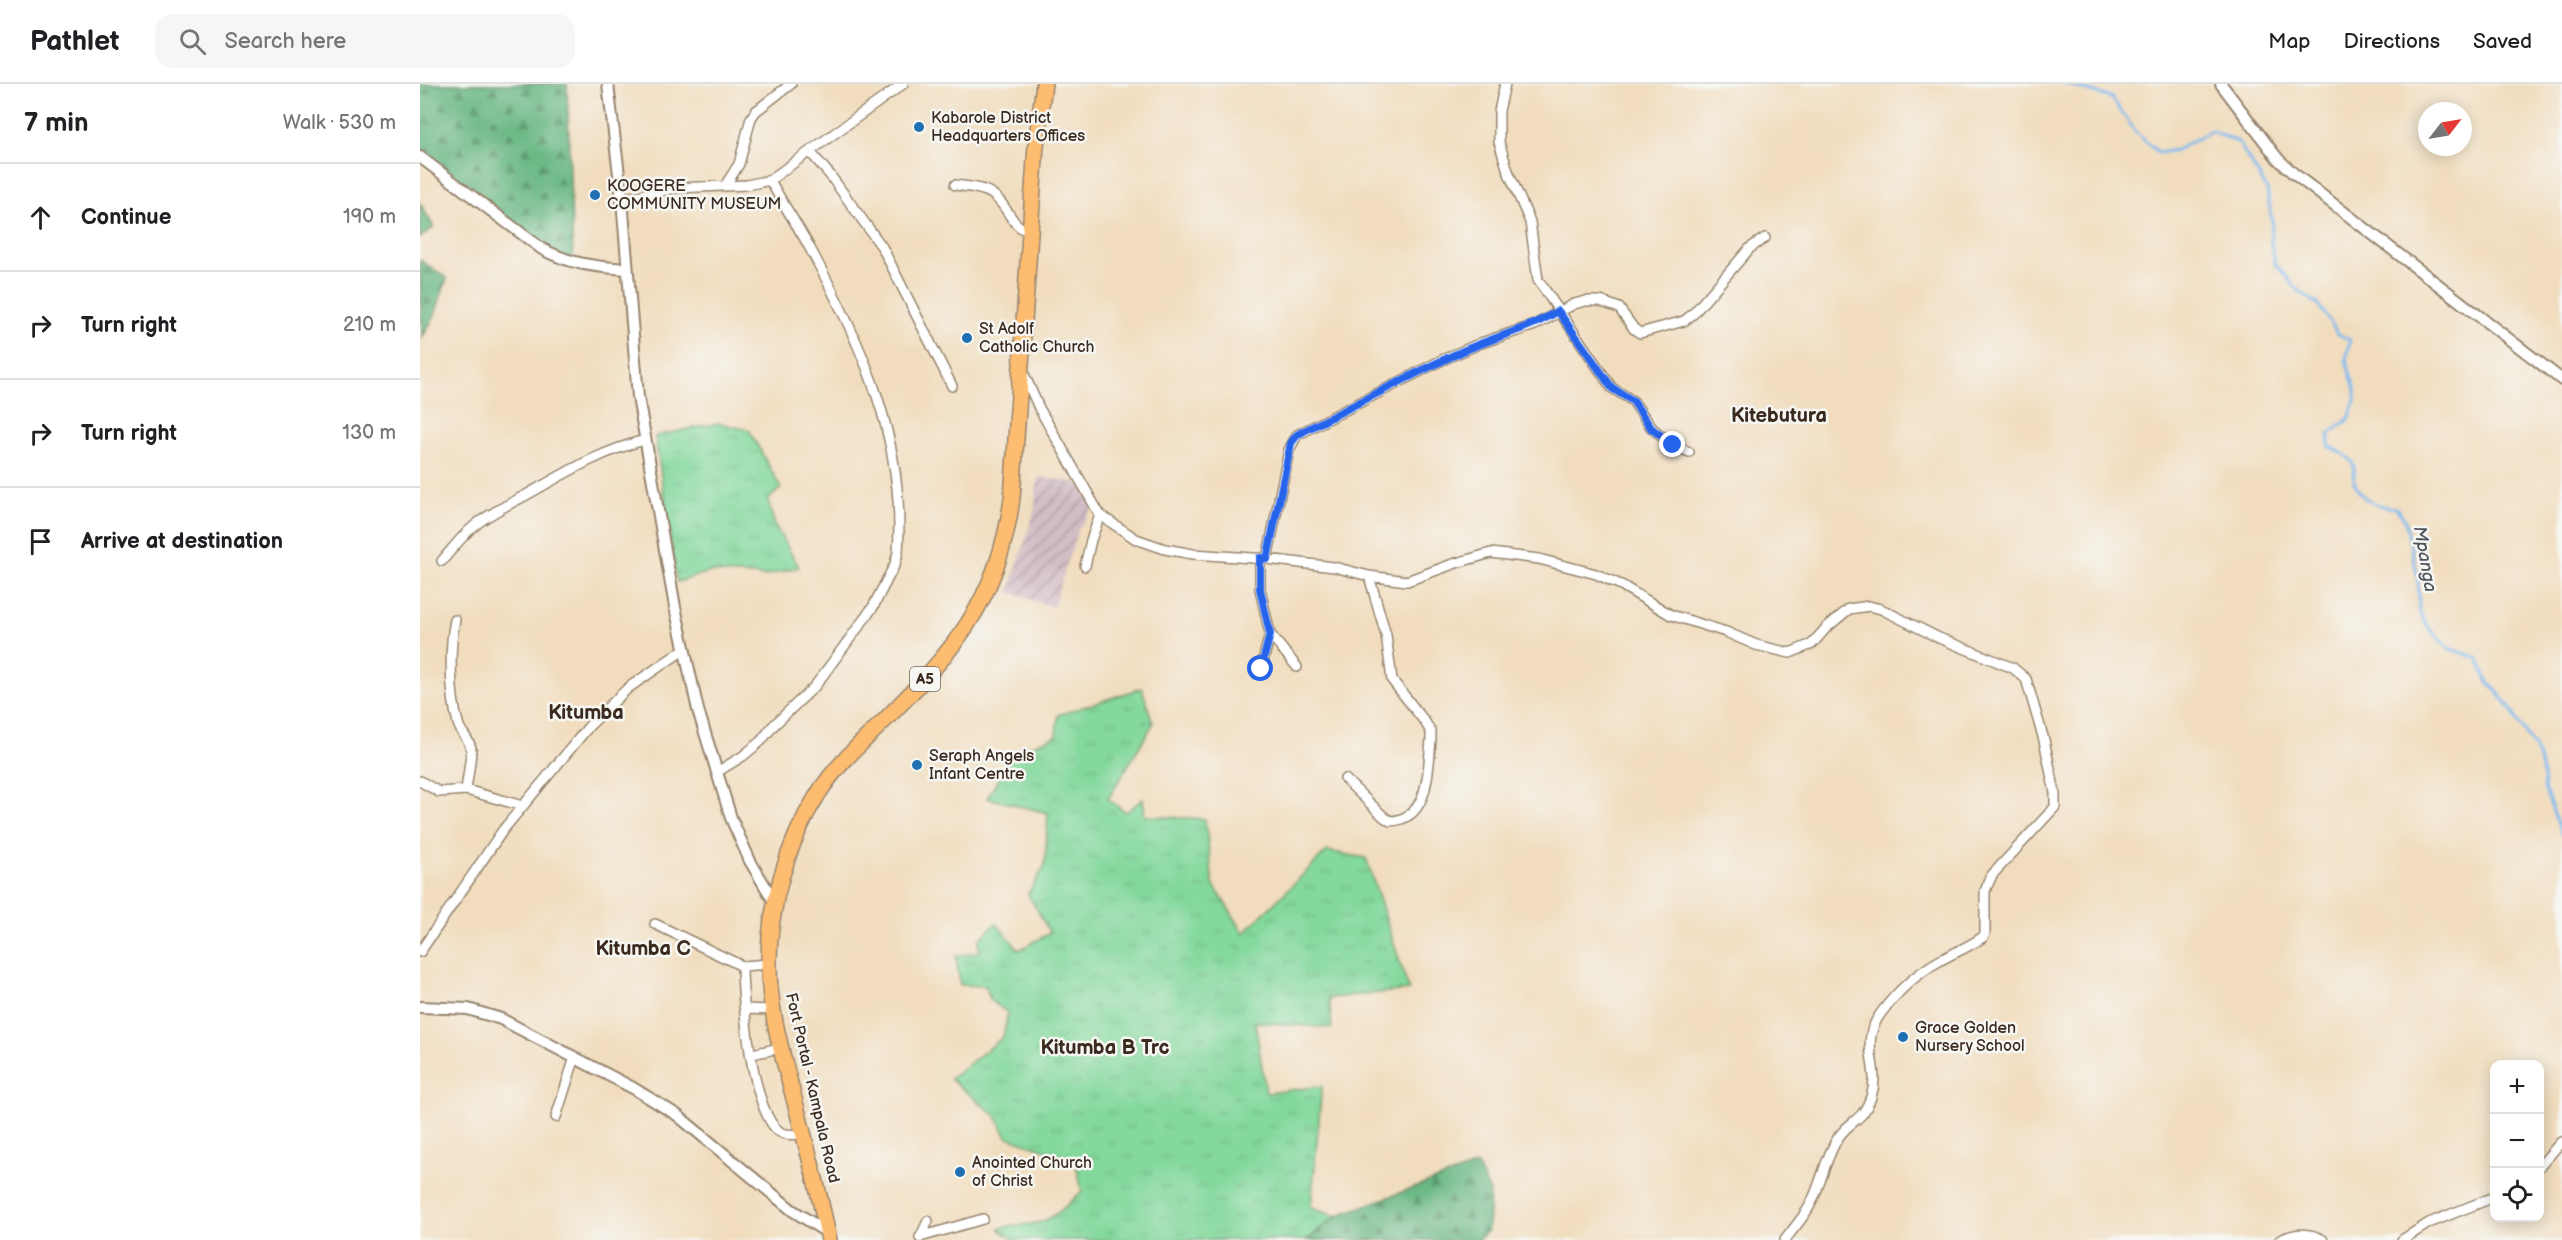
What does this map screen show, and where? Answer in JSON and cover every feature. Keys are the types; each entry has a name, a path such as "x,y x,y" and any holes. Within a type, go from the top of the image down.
{"highway":[{"name":"Fort Portal - Kampala Road","path":"828,1237 780,1048 773,1010 769,964 775,903 789,855 818,793 837,768 943,660 969,625 990,585 1001,555 1009,520 1036,145 1044,84"}],"street":[{"path":"608,84 622,199 633,350 645,440 685,649 698,710 738,838 762,884 775,903"},
{"path":"725,186 739,164 751,118 756,111 791,84"},
{"path":"622,199 675,188 725,186 770,180 811,153 903,84"},
{"path":"1505,84 1498,111 1499,142 1508,171 1530,222 1538,280 1612,388 1633,401 1651,428 1673,445 1689,452"},
{"path":"2221,84 2278,159 2293,173 2562,380"},
{"path":"811,153 830,175 882,247 952,386"},
{"path":"420,157 542,249 561,259 578,264 627,269"},
{"path":"717,772 743,756 761,741 772,726 815,686 873,607 895,564 898,552 896,467 891,440 880,404 859,349 837,301 811,250 770,180"},
{"path":"955,185 985,190 992,194 1018,228 1031,232"},
{"path":"1297,667 1270,634 1260,589 1264,558 1289,450 1297,435 1442,360 1481,343 1535,325 1558,311 1586,300 1600,301 1619,308 1634,329 1640,333 1684,321 1693,314 1750,248 1766,238"},
{"path":"1021,367 1039,408 1100,515 1136,539 1165,549 1193,554 1264,558 1334,567 1369,576 1407,581 1452,564 1491,553 1539,559 1596,574 1621,585 1671,615 1726,632 1756,645 1790,653 1800,651 1812,644 1826,628 1849,609 1869,606 1881,609 1939,638 2013,668 2026,679 2046,750 2055,793 2055,807 1992,875 1985,891 1986,933 1983,937 1937,962 1914,979 1894,996 1880,1015 1871,1030 1869,1045 1874,1072 1872,1094 1864,1114 1841,1133 1810,1206 1785,1240"},
{"path":"442,561 460,538 475,525 503,508 603,453 645,440"},
{"path":"1085,566 1090,540 1100,515"},
{"path":"1344,778 1384,817 1390,821 1402,819 1413,812 1422,799 1431,740 1431,732 1425,722 1392,680 1386,635 1369,576"},
{"path":"455,620 450,654 458,725 471,752 466,790"},
{"path":"1261,669 1270,634"},
{"path":"420,951 479,862 605,709 628,688 685,649"},
{"path":"420,781 439,792 466,790 523,806"},
{"path":"655,924 742,966 769,964"},
{"path":"742,966 754,1081 772,1124 783,1134 802,1134"},
{"path":"420,1007 468,1009 482,1012 516,1026 656,1101 677,1115 828,1237"},
{"path":"745,1009 773,1010"},
{"path":"752,1054 780,1048"},
{"path":"556,1117 575,1058"},
{"path":"2544,1161 2561,1142"},
{"path":"2402,1240 2429,1223 2490,1199"},
{"path":"920,1239 983,1218"},
{"path":"920,1239 928,1221"},
{"path":"2280,1240 2293,1234 2305,1234 2323,1240"}],"shaded area":[{"path":"1038,477 1080,483 1094,506 1078,530 1053,607 1009,592 1034,512"}],"green space":[{"path":"420,84 567,84 573,258 560,257 420,152"},
{"path":"420,203 434,227 420,238"},
{"path":"420,260 447,278 434,318 422,338"},
{"path":"718,423 749,430 781,488 768,500 775,526 799,567 765,576 710,572 677,582 655,436"},
{"path":"1142,688 1153,724 1108,799 1126,812 1143,799 1145,816 1205,819 1213,884 1244,933 1327,851 1366,858 1409,990 1329,998 1332,1028 1255,1022 1266,1093 1322,1086 1311,1208 1336,1216 1307,1240 1014,1240 999,1229 1047,1220 1082,1191 1075,1160 1007,1137 995,1115 950,1079 1003,1037 1008,1013 990,1000 986,986 960,985 956,956 979,952 979,940 996,923 1019,950 1050,933 1028,894 1045,865 1048,813 987,798 1013,753 1056,736 1058,715"},
{"path":"1477,1165 1490,1192 1488,1231 1478,1240 1308,1240 1336,1216"}],"waterway":[{"name":"Mpanga","path":"2066,84 2112,98 2137,134 2158,153 2176,150 2211,131 2238,142 2267,189 2272,222 2271,244 2275,264 2301,293 2318,304 2338,334 2350,340 2346,360 2355,389 2355,401 2349,419 2329,434 2329,446 2350,460 2354,469 2354,481 2365,498 2382,506 2396,508 2405,520 2418,578 2419,610 2427,626 2448,648 2478,658 2486,679 2506,702 2535,749 2542,767 2544,788 2562,835"}],"place":[{"name":"Kabarole District Headquarters Offices","path":"919,127"},
{"name":"KOOGERE COMMUNITY MUSEUM","path":"595,195"},
{"name":"St Adolf Catholic Church","path":"967,338"},
{"name":"Seraph Angels Infant Centre","path":"917,765"},
{"name":"Grace Golden Nursery School","path":"1903,1037"},
{"name":"Anointed Church of Christ","path":"960,1172"}],"district":[{"name":"Kitebutura","path":"1779,416"},
{"name":"Kitumba","path":"586,713"},
{"name":"Kitumba C","path":"643,949"},
{"name":"Kitumba B Trc","path":"1105,1048"}],"route":[{"path":"1261,669 1270,634 1260,589 1260,558 1267,559 1291,443 1297,435 1304,431 1442,360 1481,343 1535,325 1558,311 1612,388 1633,401 1651,428 1673,445"}]}
